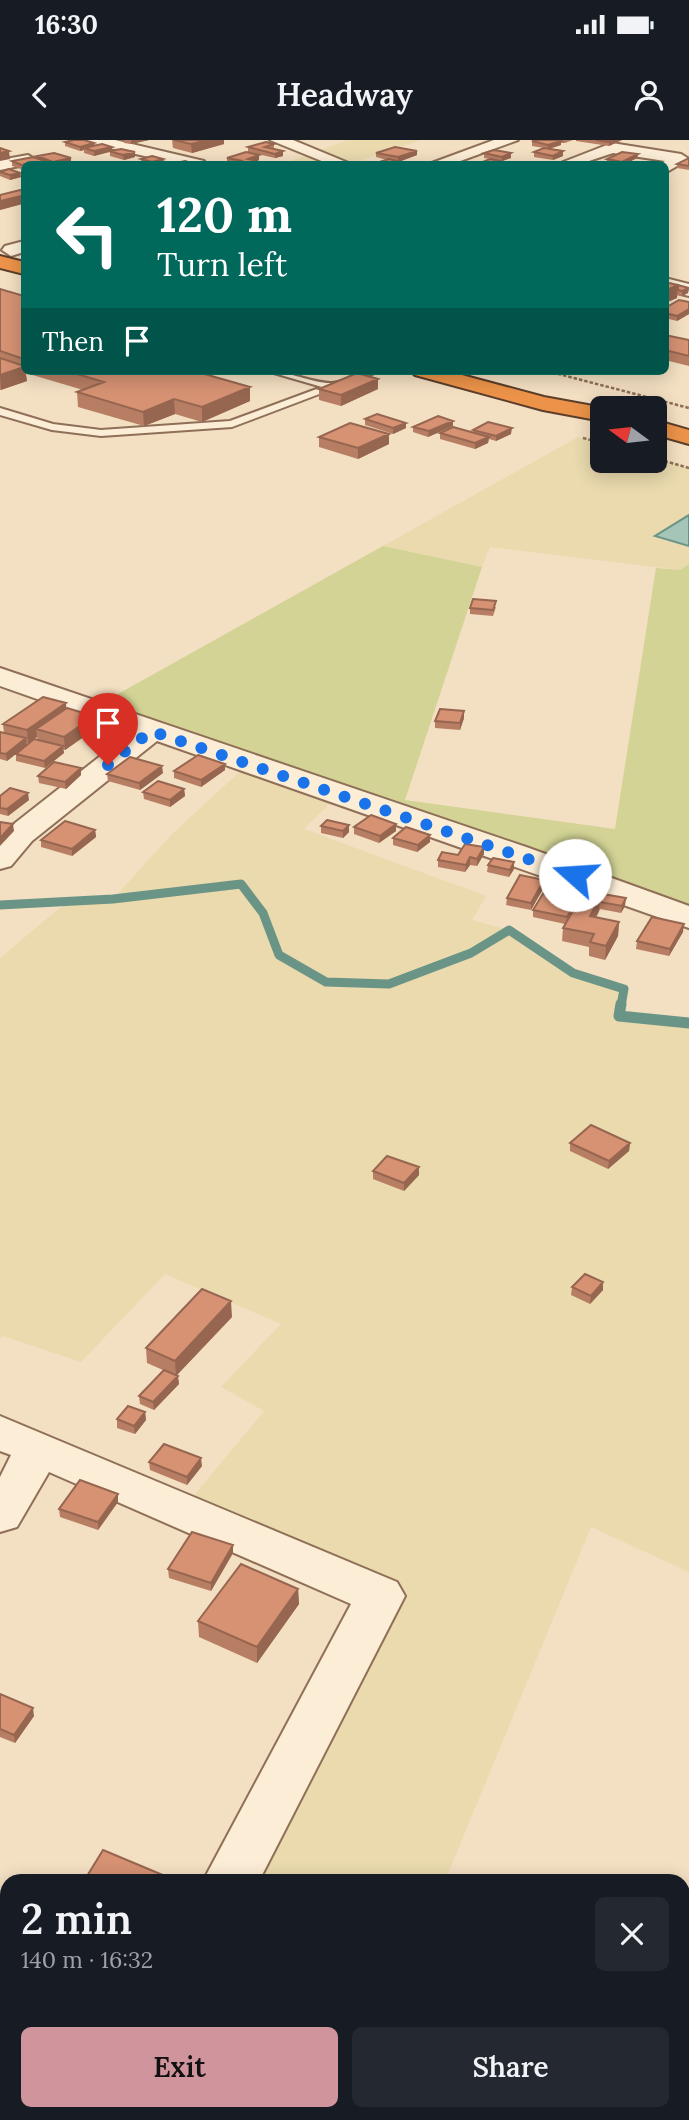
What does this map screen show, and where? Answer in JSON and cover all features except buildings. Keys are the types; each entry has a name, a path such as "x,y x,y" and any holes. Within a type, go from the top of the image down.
{"highway":[{"path":"437,375 543,403 590,410"},
{"path":"492,375 572,397 590,406"},
{"path":"667,430 689,436"}],"street":[{"path":"94,140 185,161"},
{"path":"278,140 335,161"},
{"path":"445,161 510,140"},
{"path":"575,161 612,148 681,159 669,166"},
{"path":"23,161 28,160"},
{"path":"0,166 21,162"},
{"path":"669,285 689,290"},
{"path":"0,676 151,731 600,884 689,918"},
{"path":"0,859 21,834 151,731"},
{"path":"0,1514 19,1486 18,1440 380,1596 235,1874"}],"lane":[{"path":"288,375 334,387"},
{"path":"0,411 52,427 101,433 232,424 365,375"}],"path":[{"path":"562,375 689,408"},
{"path":"667,462 689,468"}],"shaded area":[{"path":"347,140 421,140 359,161 292,161"},
{"path":"578,437 590,440 590,473 667,473 667,462 689,468 689,564 680,570 490,547 482,567 383,546"},
{"path":"689,515 689,546 655,536"},
{"path":"248,764 338,795 304,829 486,896 472,920 509,930 573,973 624,989 619,1016 689,1023 689,1572 591,1527 448,1874 235,1874 380,1596 182,1510 264,1411 221,1387 281,1324 165,1274 81,1362 3,1336 0,1339 0,958 68,901 113,899 171,835"}],"green space":[{"path":"383,546 482,567 405,800 615,829 656,568 680,570 689,564 689,919 91,709"}],"waterway":[{"path":"0,905 113,899 241,884 263,913 279,955 326,982 389,984 471,953 509,930 573,973 624,989 621,1006"},
{"path":"621,1004 619,1016 689,1023"}],"route":[{"path":"108,765 151,731 575,875"}]}
